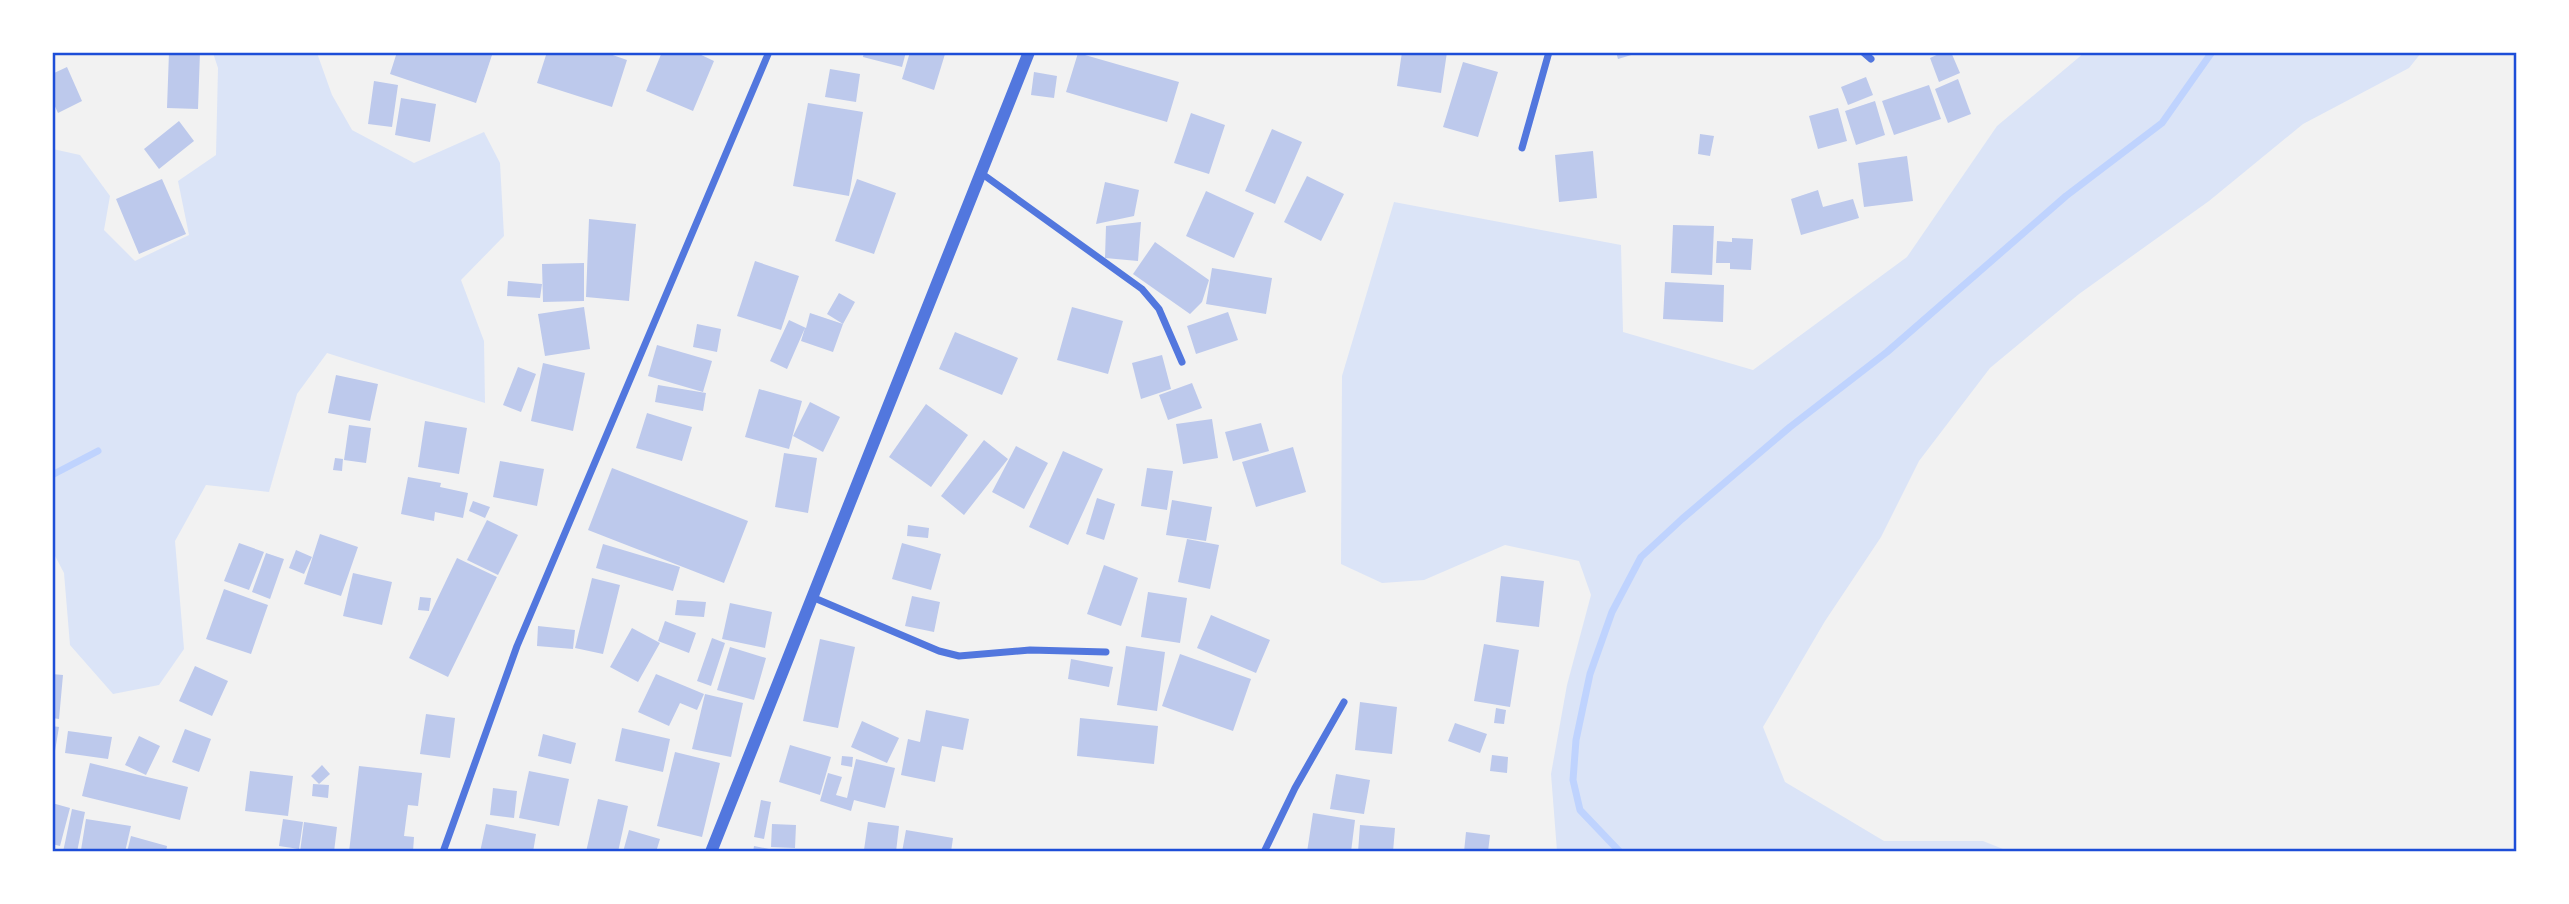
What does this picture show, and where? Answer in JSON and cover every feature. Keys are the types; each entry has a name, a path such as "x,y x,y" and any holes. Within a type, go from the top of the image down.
{"street":[{"path":"443,852 517,646 769,52"},
{"path":"711,852 1029,52"},
{"path":"1522,148 1549,52"},
{"path":"1863,52 1871,59"},
{"path":"981,173 1142,289 1159,309 1182,362"},
{"path":"812,597 939,652 959,656 1030,650 1107,652"},
{"path":"1264,852 1295,788 1344,702"}],"shaded area":[{"path":"213,53 317,53 332,95 352,130 414,163 484,132 500,163 504,236 461,280 484,341 485,403 327,353 297,394 269,492 206,485 175,541 184,649 159,685 113,694 70,645 64,573 53,552 53,149 80,155 110,196 104,230 135,261 189,235 178,181 216,155 218,68"},
{"path":"2084,53 2421,53 2409,68 2303,124 2209,201 2079,294 1990,368 1919,461 1881,537 1825,621 1763,727 1785,782 1884,841 1983,841 2008,851 1557,851 1551,774 1567,685 1591,595 1579,561 1505,545 1424,580 1382,583 1341,564 1342,376 1394,202 1621,245 1623,332 1753,370 1907,257 1997,126"}],"building":[{"path":"169,52 200,52 198,109 167,108"},
{"path":"397,52 493,52 476,103 390,74"},
{"path":"547,52 604,52 627,60 612,107 537,83"},
{"path":"662,52 695,52 714,61 693,111 646,91"},
{"path":"864,52 906,52 902,67 863,57"},
{"path":"910,52 945,54 934,90 902,79"},
{"path":"1402,52 1447,52 1441,93 1397,86"},
{"path":"1616,52 1638,52 1638,53 1618,59"},
{"path":"1943,52 1951,52 1960,73 1939,82 1930,58"},
{"path":"1078,53 1179,82 1167,122 1066,92"},
{"path":"1463,62 1498,72 1478,137 1443,127"},
{"path":"67,67 82,101 58,113 52,100 52,74"},
{"path":"830,69 860,74 856,102 825,97"},
{"path":"1034,72 1057,76 1054,98 1031,95"},
{"path":"1866,77 1873,95 1848,105 1841,87"},
{"path":"1958,79 1971,114 1948,123 1935,89"},
{"path":"374,81 398,85 392,127 368,124"},
{"path":"1929,85 1941,119 1894,135 1882,101"},
{"path":"401,98 436,104 430,142 395,135"},
{"path":"1875,101 1885,135 1856,145 1845,111"},
{"path":"808,103 863,112 849,196 793,186"},
{"path":"1838,108 1847,141 1818,149 1809,116"},
{"path":"1191,113 1225,125 1209,174 1174,163"},
{"path":"179,121 194,141 159,169 144,149"},
{"path":"1272,129 1302,142 1275,204 1245,191"},
{"path":"1700,134 1714,136 1710,156 1698,154"},
{"path":"1593,151 1597,198 1559,202 1555,155"},
{"path":"1907,156 1913,201 1864,207 1858,163"},
{"path":"1307,176 1344,194 1321,241 1284,222"},
{"path":"162,179 186,234 139,254 116,199"},
{"path":"857,179 896,193 874,254 835,241"},
{"path":"1105,182 1139,190 1134,216 1096,224"},
{"path":"1818,190 1823,207 1853,199 1859,218 1801,235 1791,199"},
{"path":"1206,191 1254,213 1234,258 1186,236"},
{"path":"589,219 636,224 629,301 586,297"},
{"path":"1141,222 1138,261 1105,258 1106,226"},
{"path":"1673,225 1714,226 1712,275 1671,273"},
{"path":"1732,238 1753,239 1751,270 1730,269 1730,263 1716,263 1717,241 1732,242"},
{"path":"1155,242 1209,280 1202,302 1190,314 1133,274"},
{"path":"755,261 799,276 781,330 737,316"},
{"path":"584,263 584,301 543,302 542,264"},
{"path":"1212,268 1272,278 1266,314 1206,304"},
{"path":"508,281 542,284 540,298 507,296"},
{"path":"1665,282 1724,285 1723,322 1663,319"},
{"path":"839,293 855,302 843,324 827,314"},
{"path":"584,307 590,349 545,356 538,314"},
{"path":"1072,307 1123,321 1108,374 1057,360"},
{"path":"1228,312 1238,340 1196,354 1187,326"},
{"path":"810,313 843,324 833,352 801,341 805,328 787,369 770,361 789,320 806,328"},
{"path":"697,324 721,329 717,352 693,347"},
{"path":"955,332 1018,358 1002,395 939,369"},
{"path":"657,345 712,361 703,392 648,376"},
{"path":"1162,355 1171,389 1141,399 1132,363"},
{"path":"543,363 585,373 573,431 531,421"},
{"path":"518,367 536,374 521,412 503,405"},
{"path":"336,375 378,384 370,421 328,413"},
{"path":"1192,383 1202,408 1168,420 1159,395"},
{"path":"658,385 706,393 703,411 655,402"},
{"path":"759,389 802,401 789,449 745,437"},
{"path":"810,402 840,417 823,452 793,436"},
{"path":"926,404 968,435 931,487 889,457"},
{"path":"647,413 692,427 682,461 636,448"},
{"path":"1212,419 1218,458 1183,464 1176,424"},
{"path":"425,421 467,428 459,474 418,467"},
{"path":"1261,423 1269,451 1233,461 1225,432"},
{"path":"349,425 371,428 366,463 344,460"},
{"path":"984,440 1008,459 964,515 941,496"},
{"path":"1016,446 1048,463 1024,509 992,492"},
{"path":"1293,447 1306,492 1256,507 1242,462"},
{"path":"1063,451 1103,469 1068,545 1029,527"},
{"path":"784,453 817,458 808,513 775,507"},
{"path":"335,458 343,459 342,471 333,470"},
{"path":"500,461 544,469 537,506 493,497"},
{"path":"612,468 748,521 724,583 588,530"},
{"path":"1147,468 1173,471 1167,510 1141,506"},
{"path":"408,477 441,483 440,487 468,493 463,518 435,512 434,521 401,514"},
{"path":"1097,498 1115,504 1104,540 1086,534"},
{"path":"1172,500 1212,507 1206,541 1166,535"},
{"path":"473,501 490,507 485,518 469,511"},
{"path":"487,520 518,535 498,575 467,560"},
{"path":"908,525 929,528 928,538 907,536"},
{"path":"320,534 358,547 341,596 304,584"},
{"path":"1187,539 1219,545 1210,589 1178,582"},
{"path":"239,543 264,552 249,590 224,581"},
{"path":"902,543 941,554 931,590 892,579"},
{"path":"603,544 680,567 673,591 596,568"},
{"path":"296,550 312,557 304,574 289,568"},
{"path":"266,553 284,559 270,599 252,592"},
{"path":"457,558 497,577 448,677 409,658"},
{"path":"1104,565 1138,578 1121,626 1087,614"},
{"path":"353,573 392,582 382,625 343,616"},
{"path":"1501,576 1544,581 1539,627 1496,622"},
{"path":"592,578 620,585 603,654 575,648"},
{"path":"224,589 268,605 251,654 206,639"},
{"path":"1148,592 1187,598 1180,643 1141,637"},
{"path":"912,596 940,602 934,632 905,626"},
{"path":"420,597 431,598 429,611 418,610"},
{"path":"677,600 706,602 704,617 675,615"},
{"path":"730,603 772,612 765,648 722,639"},
{"path":"1211,615 1270,640 1256,673 1197,648"},
{"path":"665,621 696,633 689,653 658,641"},
{"path":"538,626 575,630 573,649 537,646"},
{"path":"632,628 660,643 638,682 610,667"},
{"path":"712,638 725,643 711,686 697,681"},
{"path":"820,639 855,647 838,728 803,721"},
{"path":"1484,644 1519,650 1510,707 1474,701"},
{"path":"1126,646 1165,652 1157,711 1117,705"},
{"path":"730,647 766,658 754,700 717,690"},
{"path":"1180,654 1251,679 1233,731 1162,706"},
{"path":"1071,659 1113,667 1109,687 1068,679"},
{"path":"195,666 228,681 212,716 179,701"},
{"path":"52,674 63,675 59,719 52,718"},
{"path":"656,674 704,694 697,710 680,703 669,726 638,712"},
{"path":"705,694 743,703 731,757 692,749"},
{"path":"1360,702 1397,707 1392,754 1355,750"},
{"path":"1496,708 1506,710 1504,724 1494,723"},
{"path":"926,710 969,719 963,750 942,746 935,782 901,775 908,739 920,742"},
{"path":"426,714 455,718 450,758 420,754"},
{"path":"1080,718 1158,726 1154,764 1077,756"},
{"path":"862,721 899,738 887,763 851,747"},
{"path":"1455,723 1487,734 1480,753 1448,741"},
{"path":"52,726 59,727 54,757 52,757"},
{"path":"622,728 670,739 663,772 615,761"},
{"path":"185,729 211,739 199,772 172,762"},
{"path":"68,731 112,737 108,759 65,753"},
{"path":"543,734 576,743 571,764 538,756"},
{"path":"139,736 160,746 146,775 125,765"},
{"path":"790,745 831,757 820,795 779,782"},
{"path":"675,752 720,763 702,837 657,826"},
{"path":"1492,755 1508,757 1507,773 1490,771"},
{"path":"842,756 853,757 852,767 841,765"},
{"path":"856,759 895,768 885,808 854,800 851,811 820,801 828,773 842,777 836,795 847,798"},
{"path":"90,763 188,787 180,820 82,796"},
{"path":"322,765 330,774 319,784 311,776"},
{"path":"359,766 422,773 418,806 408,805 404,836 414,837 413,852 349,852"},
{"path":"250,771 293,776 288,816 245,811"},
{"path":"529,771 569,779 559,826 519,818"},
{"path":"1336,774 1370,780 1364,814 1330,809"},
{"path":"313,784 329,785 328,798 312,796"},
{"path":"493,788 517,791 514,818 490,815"},
{"path":"598,799 628,806 618,852 586,852"},
{"path":"761,800 771,802 764,839 754,837"},
{"path":"52,803 70,808 60,846 52,844"},
{"path":"72,809 85,812 77,852 63,852"},
{"path":"1313,813 1355,820 1351,852 1307,852"},
{"path":"86,819 131,826 125,852 81,850"},
{"path":"283,819 303,822 299,849 279,846"},
{"path":"304,822 337,827 334,852 300,852"},
{"path":"868,822 899,826 896,852 864,850"},
{"path":"486,824 536,834 533,852 480,852"},
{"path":"772,824 796,825 795,848 771,847"},
{"path":"1360,825 1395,828 1393,852 1358,852"},
{"path":"629,830 660,839 656,852 623,852"},
{"path":"906,830 953,838 951,852 902,852"},
{"path":"1466,832 1490,835 1488,852 1464,852"},
{"path":"131,836 167,846 166,852 127,852"},
{"path":"754,846 774,850 774,852 753,852"}],"waterway":[{"path":"1620,852 1580,810 1573,780 1576,740 1590,674 1612,612 1641,557 1790,427 1887,352 2066,196 2162,123 2212,52"},
{"path":"52,475 98,451"}]}
